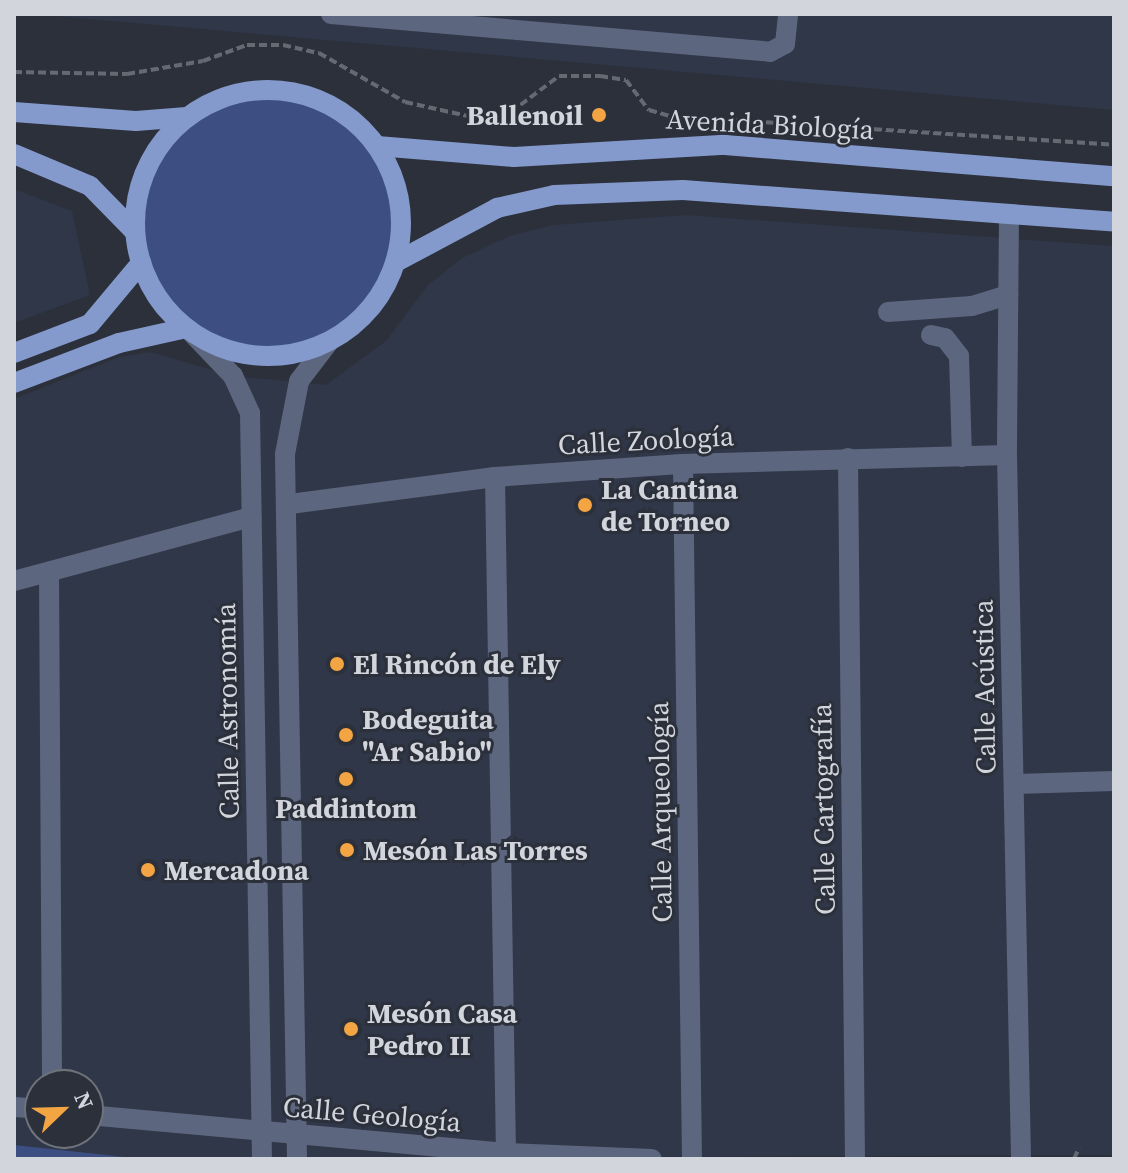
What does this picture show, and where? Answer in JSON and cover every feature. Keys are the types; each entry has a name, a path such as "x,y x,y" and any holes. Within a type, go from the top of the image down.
{"main road":[{"path":"252,91 300,93 343,113 377,146 400,202 396,262 370,310 328,343 282,356 234,352 188,330 159,299 141,263 135,232 136,206 153,156 187,117 218,100 252,91"},
{"path":"14,112 136,121 187,117"},
{"name":"Avenida Biología","path":"377,146 514,157 725,145 1114,176"},
{"path":"14,154 90,186 135,232"},
{"path":"396,262 497,208 554,195 683,190 1114,222"},
{"path":"14,353 90,324 141,263"},
{"path":"14,383 119,343 188,330"}],"street":[{"path":"331,14 770,52 785,44 788,14"},
{"name":"Calle Acústica","path":"1009,214 1007,455 1021,1159"},
{"path":"888,312 972,306 1008,295"},
{"name":"Calle Astronomía","path":"188,330 233,376 250,413 262,1159"},
{"path":"931,335 945,338 959,356 962,457"},
{"path":"297,1159 290,504 285,454 293,396 301,377 328,343"},
{"name":"Calle Zoología","path":"290,504 495,477 683,464 1007,455"},
{"name":"Calle Cartografía","path":"848,458 855,1159"},
{"name":"Calle Arqueología","path":"683,464 692,1159"},
{"path":"495,477 506,1153"},
{"path":"14,581 252,517"},
{"path":"49,572 52,1069"},
{"path":"1014,784 1114,781"},
{"name":"Calle Geología","path":"104,1117 261,1132 384,1151 652,1159"}],"path":[{"path":"14,72 127,74 203,61 247,45 283,45 319,53 405,102 490,121 511,112 559,76 600,76 626,80 649,110 670,116 1114,145"},
{"path":"1074,1159 1079,1148"}],"shaded area":[{"path":"33,14 1114,14 1114,110"},
{"path":"268,90 294,92 319,100 342,112 362,129 379,149 391,172 399,197 399,249 391,274 379,297 362,317 342,334 319,346 294,354 268,356 242,354 217,346 194,334 174,317 157,297 145,274 137,249 135,223 137,197 145,172 157,149 174,129 194,112 217,100 242,92"},
{"path":"14,189 72,211 90,295 14,323"},
{"path":"685,215 1114,246 1114,1155 14,1159 14,399 119,357 150,352 233,376 326,385 386,341 428,285 462,258 510,236 554,225"},
{"path":"14,1145 24,1146 24,1149 143,1159 14,1159"}],"place":[{"name":"Ballenoil","path":"599,115"},
{"name":"La Cantina de Torneo","path":"585,505"},
{"name":"El Rincón de Ely","path":"337,664"},
{"name":"Bodeguita \"Ar Sabio\"","path":"346,735"},
{"name":"Paddintom","path":"346,779"},
{"name":"Mesón Las Torres","path":"347,850"},
{"name":"Mercadona","path":"148,870"},
{"name":"Mesón Casa Pedro II","path":"351,1029"}]}
